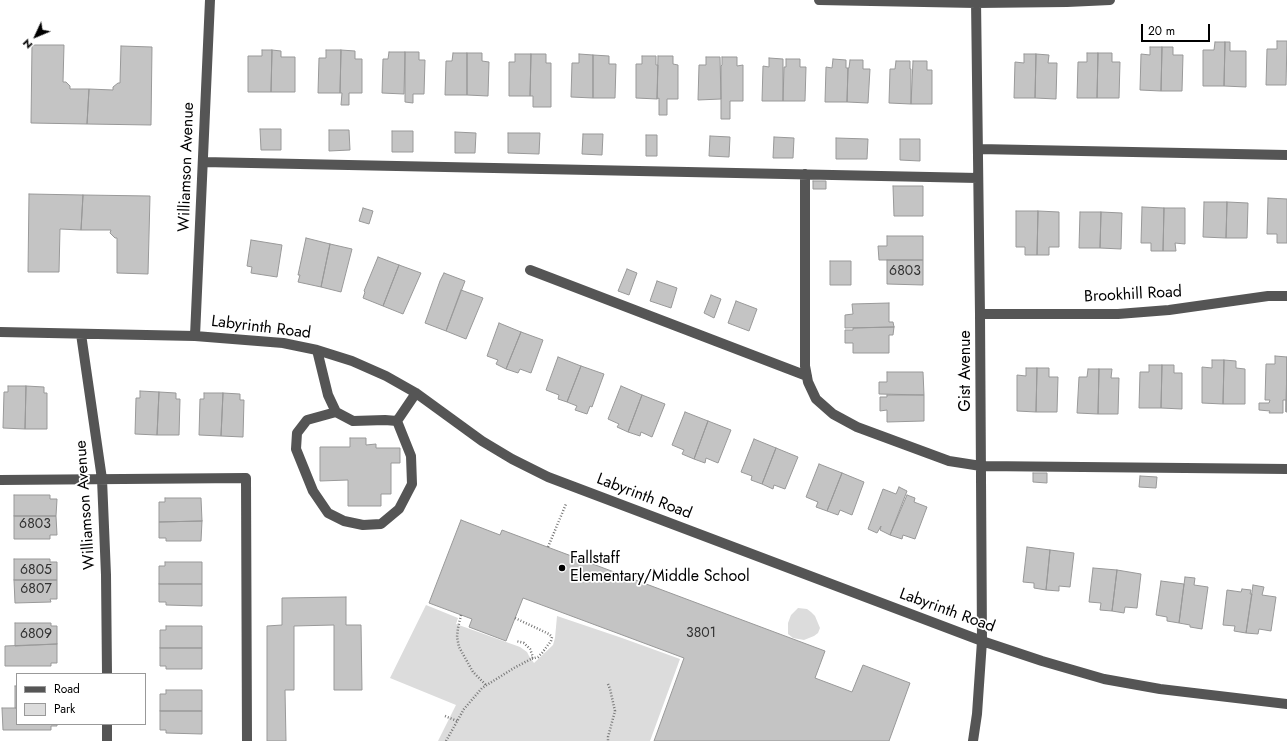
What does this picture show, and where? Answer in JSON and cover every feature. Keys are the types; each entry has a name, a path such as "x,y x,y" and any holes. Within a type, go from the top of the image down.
{"street":[{"name":"Williamson Avenue","path":"195,336 210,0"},
{"path":"819,0 976,2 1068,2 1110,0"},
{"name":"Gist Avenue","path":"973,741 977,714 982,641 976,2"},
{"path":"978,149 1287,155"},
{"path":"203,162 978,178"},
{"path":"805,174 805,366 808,382 816,398 833,414 857,427 949,461 981,466 1287,469"},
{"path":"530,270 807,376"},
{"name":"Brookhill Road","path":"980,314 1118,314 1169,310 1268,296 1287,296"},
{"name":"Labyrinth Road","path":"0,332 195,336 283,343 317,350 352,361 386,376 416,393 482,441 512,459 548,477 982,641 1042,661 1104,679 1160,689 1287,704"},
{"name":"Williamson Avenue","path":"81,334 102,479 106,575 107,673"},
{"path":"317,350 328,395 336,412 353,421 397,421"},
{"path":"397,421 416,393"},
{"path":"336,412 307,420 297,433 296,449 313,490 328,513 344,521 364,525 381,524 399,509 412,484 411,456 397,421"},
{"path":"0,480 246,478 247,741"},
{"path":"107,725 107,741"}],"path":[{"path":"548,547 566,504"},
{"path":"461,615 457,637 460,647 473,672 486,685"},
{"path":"446,741 464,709 482,688 542,653 551,641 552,638 549,634 515,618"},
{"path":"516,641 524,643 530,649 533,657 531,659"},
{"path":"608,684 614,712 608,741"},
{"path":"445,716 457,721"}],"green space":[{"path":"426,605 458,618 456,624 520,647 527,652 534,663 553,645 557,616 680,659 650,741 438,741 456,705 390,678"},
{"path":"798,608 807,609 811,612 815,616 820,628 818,633 814,636 804,640 793,638 788,634 788,623 791,615"}],"building":[{"path":"1277,41 1287,41 1286,85 1266,85 1267,49 1277,49"},
{"path":"1215,42 1225,42 1224,86 1203,86 1203,50 1214,50"},
{"path":"1225,42 1230,42 1230,51 1246,51 1246,87 1224,86"},
{"path":"32,45 64,45 63,82 66,82 70,86 70,89 89,89 87,124 31,123"},
{"path":"121,46 152,47 151,125 87,124 89,89 113,90 113,87 120,83"},
{"path":"1150,47 1162,47 1161,91 1140,90 1141,54 1150,55"},
{"path":"1162,47 1173,47 1173,55 1183,55 1182,91 1161,91"},
{"path":"262,50 272,50 271,92 248,92 248,56 262,56"},
{"path":"272,50 281,51 281,57 295,57 295,92 271,92"},
{"path":"326,50 341,50 340,93 318,93 319,58 326,58"},
{"path":"341,50 355,51 355,59 362,59 362,93 349,93 349,105 341,105"},
{"path":"389,52 405,52 404,94 382,93 383,59 388,59"},
{"path":"405,52 419,52 419,60 425,60 424,94 413,94 413,103 405,102"},
{"path":"453,53 467,53 467,95 445,95 446,61 452,61"},
{"path":"467,53 482,53 482,61 489,62 488,96 467,95"},
{"path":"1087,53 1098,53 1097,98 1077,98 1078,62 1087,62"},
{"path":"1098,53 1112,53 1112,62 1120,62 1119,98 1097,98"},
{"path":"515,54 531,54 530,96 509,96 509,62 515,62"},
{"path":"531,54 546,54 546,63 551,63 551,107 533,107 533,96 530,96"},
{"path":"579,54 593,55 593,98 571,97 572,63 579,63"},
{"path":"1024,54 1036,54 1035,98 1014,98 1015,62 1024,63"},
{"path":"1036,54 1049,55 1048,63 1057,63 1056,99 1035,98"},
{"path":"593,55 609,56 609,64 616,64 615,98 593,98"},
{"path":"642,56 656,56 656,65 658,65 657,99 636,98 636,64 642,64"},
{"path":"658,56 673,56 673,64 678,65 678,99 667,99 667,115 659,115 659,98 657,99"},
{"path":"706,57 720,57 721,99 698,100 699,65 706,65"},
{"path":"722,57 737,57 737,66 743,65 743,101 730,101 730,119 721,119"},
{"path":"769,58 783,59 783,101 762,101 763,66 769,67"},
{"path":"786,59 800,59 800,67 806,67 805,101 783,101 784,67 786,67"},
{"path":"833,59 846,60 846,68 848,68 847,102 825,102 826,67 832,68"},
{"path":"850,60 863,60 863,69 870,69 868,103 847,102 848,68"},
{"path":"896,61 910,61 911,104 889,103 890,69 895,69"},
{"path":"913,61 927,61 927,70 932,70 932,104 911,104"},
{"path":"260,129 281,129 281,150 261,150"},
{"path":"329,130 349,130 350,150 329,151"},
{"path":"392,131 413,131 413,152 392,152"},
{"path":"455,132 476,133 475,153 455,153"},
{"path":"508,133 540,133 539,154 508,153"},
{"path":"583,134 603,134 602,155 582,154"},
{"path":"646,135 657,135 657,156 646,156"},
{"path":"710,136 730,137 729,157 709,156"},
{"path":"774,137 794,138 793,158 773,158"},
{"path":"836,138 868,139 867,159 836,159"},
{"path":"900,139 920,139 920,161 900,160"},
{"path":"813,181 826,181 826,189 813,189"},
{"path":"893,186 923,186 923,216 894,216"},
{"path":"29,194 83,195 81,230 60,229 59,272 28,272"},
{"path":"83,195 150,196 148,274 117,273 117,238 110,233 111,230 81,230"},
{"path":"1268,198 1287,199 1287,243 1277,243 1277,234 1267,234"},
{"path":"1204,202 1227,202 1226,238 1203,237"},
{"path":"1227,202 1248,203 1247,238 1226,238"},
{"path":"1142,207 1164,208 1163,251 1151,251 1151,243 1141,243"},
{"path":"363,208 373,211 369,224 359,221"},
{"path":"1164,208 1185,208 1185,244 1175,243 1176,251 1163,251"},
{"path":"1016,211 1038,211 1037,255 1025,255 1025,247 1016,247"},
{"path":"1038,211 1059,212 1059,247 1049,247 1049,255 1037,255"},
{"path":"1080,212 1101,212 1100,248 1079,248"},
{"path":"1101,212 1122,213 1121,249 1100,248"},
{"path":"887,236 923,236 923,260 879,260 878,246 887,246"},
{"path":"306,238 330,244 321,287 298,282 300,275 298,275"},
{"path":"251,240 282,245 277,277 251,273 252,267 247,266"},
{"path":"330,244 352,249 341,292 321,287"},
{"path":"378,257 399,265 383,306 363,298 364,291"},
{"path":"887,260 923,260 923,285 887,284"},
{"path":"830,261 851,261 851,285 830,285"},
{"path":"399,265 421,273 403,314 383,306"},
{"path":"627,269 637,273 629,295 618,291"},
{"path":"444,273 465,281 446,331 425,323"},
{"path":"657,281 677,288 671,308 650,301"},
{"path":"461,290 483,298 466,339 446,331"},
{"path":"711,295 721,299 714,318 704,313"},
{"path":"736,301 757,309 749,331 728,323"},
{"path":"889,303 889,322 893,322 894,327 845,328 845,315 853,314 852,304"},
{"path":"499,323 521,332 506,369 496,364 498,360 487,356"},
{"path":"894,327 893,335 889,335 889,353 853,353 853,343 845,343 845,330 853,330 853,328"},
{"path":"521,332 543,340 531,373 520,369 518,373 506,369"},
{"path":"1275,356 1287,357 1286,412 1286,400 1283,400 1283,413 1269,413 1270,411 1259,410 1259,403 1269,403 1270,400 1265,400 1266,364 1275,364"},
{"path":"558,357 581,366 567,402 558,399 559,395 546,390"},
{"path":"1287,357 1287,412 1286,412"},
{"path":"1212,360 1224,360 1223,404 1202,403 1202,367 1212,368"},
{"path":"1224,360 1236,361 1236,368 1245,369 1245,404 1223,404"},
{"path":"1149,365 1162,365 1161,408 1139,408 1140,372 1149,372"},
{"path":"1162,365 1174,365 1174,373 1182,373 1182,409 1161,408"},
{"path":"581,366 604,374 592,407 590,406 587,414 575,410 577,406 567,402"},
{"path":"1026,368 1037,368 1036,412 1017,411 1017,375 1026,376"},
{"path":"1037,368 1049,368 1049,377 1058,377 1057,412 1036,412"},
{"path":"1088,369 1099,369 1098,414 1077,413 1079,377 1087,377"},
{"path":"1099,369 1112,369 1111,378 1119,378 1118,414 1098,414"},
{"path":"887,372 923,372 924,395 879,394 879,382 887,382"},
{"path":"8,386 26,386 25,429 3,428 4,392 8,392"},
{"path":"26,386 44,387 44,393 47,393 47,429 25,429"},
{"path":"621,386 642,395 628,432 617,427 619,424 608,419"},
{"path":"140,391 159,392 157,435 135,434 136,398 140,398"},
{"path":"159,392 176,393 176,399 180,399 179,435 157,435"},
{"path":"204,393 223,393 221,436 199,435 200,399 204,399"},
{"path":"223,393 240,394 240,400 244,400 243,437 221,436"},
{"path":"642,395 665,404 652,437 641,432 640,436 628,432"},
{"path":"887,395 924,395 924,421 887,422 887,410 880,411 880,397 887,397"},
{"path":"685,412 708,421 694,459 682,454 684,450 672,445"},
{"path":"708,421 731,430 718,463 706,458 705,463 694,459"},
{"path":"350,438 366,438 366,445 376,444 376,448 400,448 400,463 391,463 391,494 381,494 381,506 348,506 348,480 320,481 320,447 350,447"},
{"path":"754,439 776,448 762,484 751,480 752,476 741,472"},
{"path":"776,448 798,457 785,489 774,485 773,489 762,484"},
{"path":"819,464 842,473 827,511 816,507 818,502 806,497"},
{"path":"842,473 864,482 852,515 840,510 838,515 827,511"},
{"path":"1033,473 1047,473 1047,483 1033,482"},
{"path":"1140,476 1157,477 1156,488 1139,487"},
{"path":"899,487 907,491 890,535 880,530 881,526 877,533 868,529 883,489 896,494"},
{"path":"14,495 50,495 50,499 57,499 56,516 14,516"},
{"path":"907,495 915,498 914,502 927,507 915,539 903,535 902,539 890,535"},
{"path":"165,498 201,498 202,521 159,522 159,502 165,502"},
{"path":"14,516 56,516 57,535 50,535 50,539 14,539"},
{"path":"461,520 500,535 502,530 825,651 815,678 852,692 863,665 910,683 889,741 654,741 684,658 523,598 506,641 469,627 472,619 429,603"},
{"path":"202,521 201,541 166,541 166,538 159,538 159,522"},
{"path":"1027,547 1050,550 1046,590 1034,588 1034,583 1023,582"},
{"path":"1050,550 1074,553 1070,587 1059,586 1059,591 1046,590"},
{"path":"14,559 50,559 50,562 57,562 57,580 14,580"},
{"path":"165,562 202,562 202,584 159,584 159,566 165,566"},
{"path":"1093,568 1117,570 1112,611 1100,610 1101,603 1089,602"},
{"path":"1117,570 1141,574 1137,608 1125,607 1124,613 1112,611"},
{"path":"1185,577 1195,578 1194,585 1208,587 1202,629 1179,623"},
{"path":"14,580 57,580 57,599 50,599 51,602 15,603"},
{"path":"1161,581 1184,584 1179,623 1167,621 1167,617 1156,615"},
{"path":"159,584 202,584 202,606 166,605 166,602 159,602"},
{"path":"1253,585 1264,587 1262,595 1276,597 1271,631 1259,629 1258,634 1246,633"},
{"path":"1242,589 1251,590 1250,594 1252,594 1246,633 1234,631 1235,626 1223,625 1227,590 1241,592"},
{"path":"346,597 346,625 361,625 362,690 334,690 334,625 294,626 294,690 285,690 286,741 267,741 267,626 282,625 282,598"},
{"path":"15,623 51,623 51,626 57,626 57,644 15,646"},
{"path":"166,626 202,626 202,648 160,648 160,630 166,630"},
{"path":"57,644 57,663 51,663 51,666 5,666 5,646"},
{"path":"160,648 202,648 202,669 166,669 166,666 160,666"},
{"path":"15,686 16,686 16,708"},
{"path":"166,690 202,690 202,711 160,711 160,694 166,694"},
{"path":"2,708 16,708 16,725 57,725 51,726 51,730 3,730"},
{"path":"160,711 202,711 202,734 166,733 166,730 160,730"}],"place":[{"name":"Fallstaff Elementary/Middle School","path":"562,568"}]}
